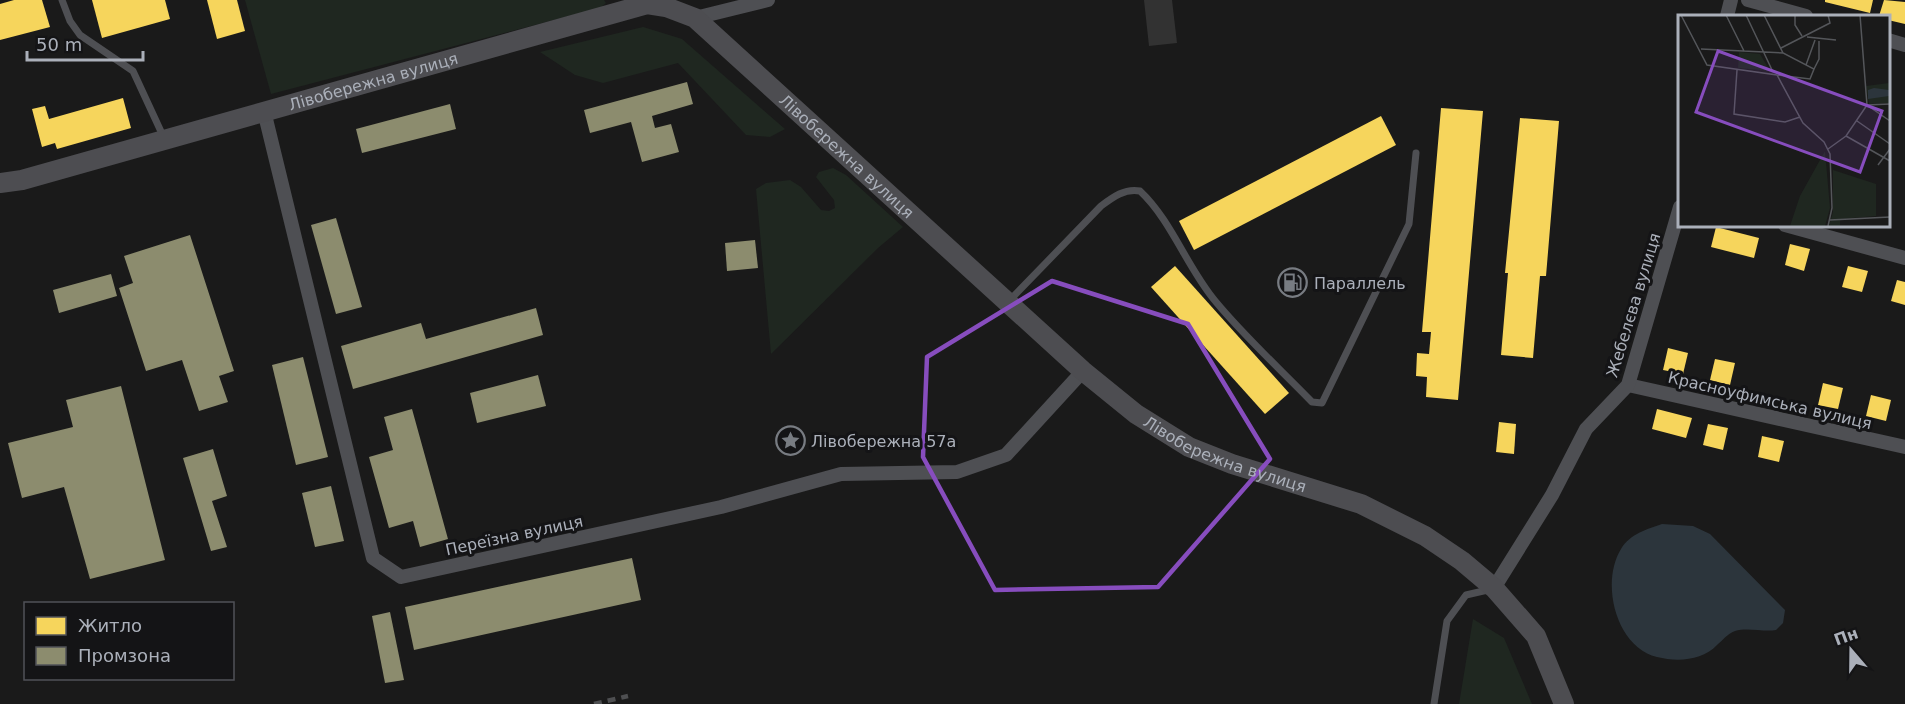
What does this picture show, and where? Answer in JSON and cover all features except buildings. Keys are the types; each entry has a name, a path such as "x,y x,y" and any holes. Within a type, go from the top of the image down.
{"main road":[{"name":"Лівобережна вулиця","path":"0,183 22,180 645,2 666,7 695,18 1083,372 1136,414 1189,447 1232,464 1361,504 1425,536 1462,561 1494,588 1536,636 1564,704"}],"street":[{"path":"695,18 768,0"},
{"path":"1727,15 1731,0"},
{"path":"1748,0 1802,15"},
{"path":"1890,41 1905,45"},
{"name":"Переїзна вулиця","path":"264,111 373,558 401,577 721,507 841,474 957,472 1006,455 1083,372"},
{"name":"Жебелєва вулиця","path":"1494,588 1552,495 1586,429 1628,385 1678,214"},
{"path":"1789,226 1905,258"},
{"name":"Красноуфимська вулиця","path":"1628,385 1905,447"}],"lane":[{"path":"63,0 70,21 80,35 133,71 165,139"},
{"path":"1008,302 1101,206 1119,194 1133,190 1140,191 1159,214 1196,276 1216,302 1312,402 1322,403 1409,224 1416,153"},
{"path":"1434,704 1447,621 1466,595 1494,588"}],"highlighted area":[{"path":"1052,281 1188,324 1270,459 1158,587 995,590 923,457 927,357"}],"shaded area":[{"path":"245,0 604,0 606,3 600,8 271,94"},
{"path":"643,27 682,39 785,129 770,137 746,135 678,63 603,83 575,75 540,52"},
{"path":"833,168 846,175 903,227 878,248 771,354 756,189 766,183 790,180 801,187 821,210 829,211 835,208 834,200 816,177 819,172"},
{"path":"1662,524 1693,526 1710,534 1785,610 1783,623 1776,630 1735,631 1727,635 1711,650 1689,659 1665,659 1643,651 1631,641 1622,627 1612,595 1612,579 1615,563 1621,549 1629,539"},
{"path":"1473,619 1504,638 1532,704 1459,704"}],"railway":[{"path":"594,704 628,696"}],"place":[{"name":"Параллель","path":"1293,283"},
{"name":"Лівобережна 57а","path":"790,441"}]}
